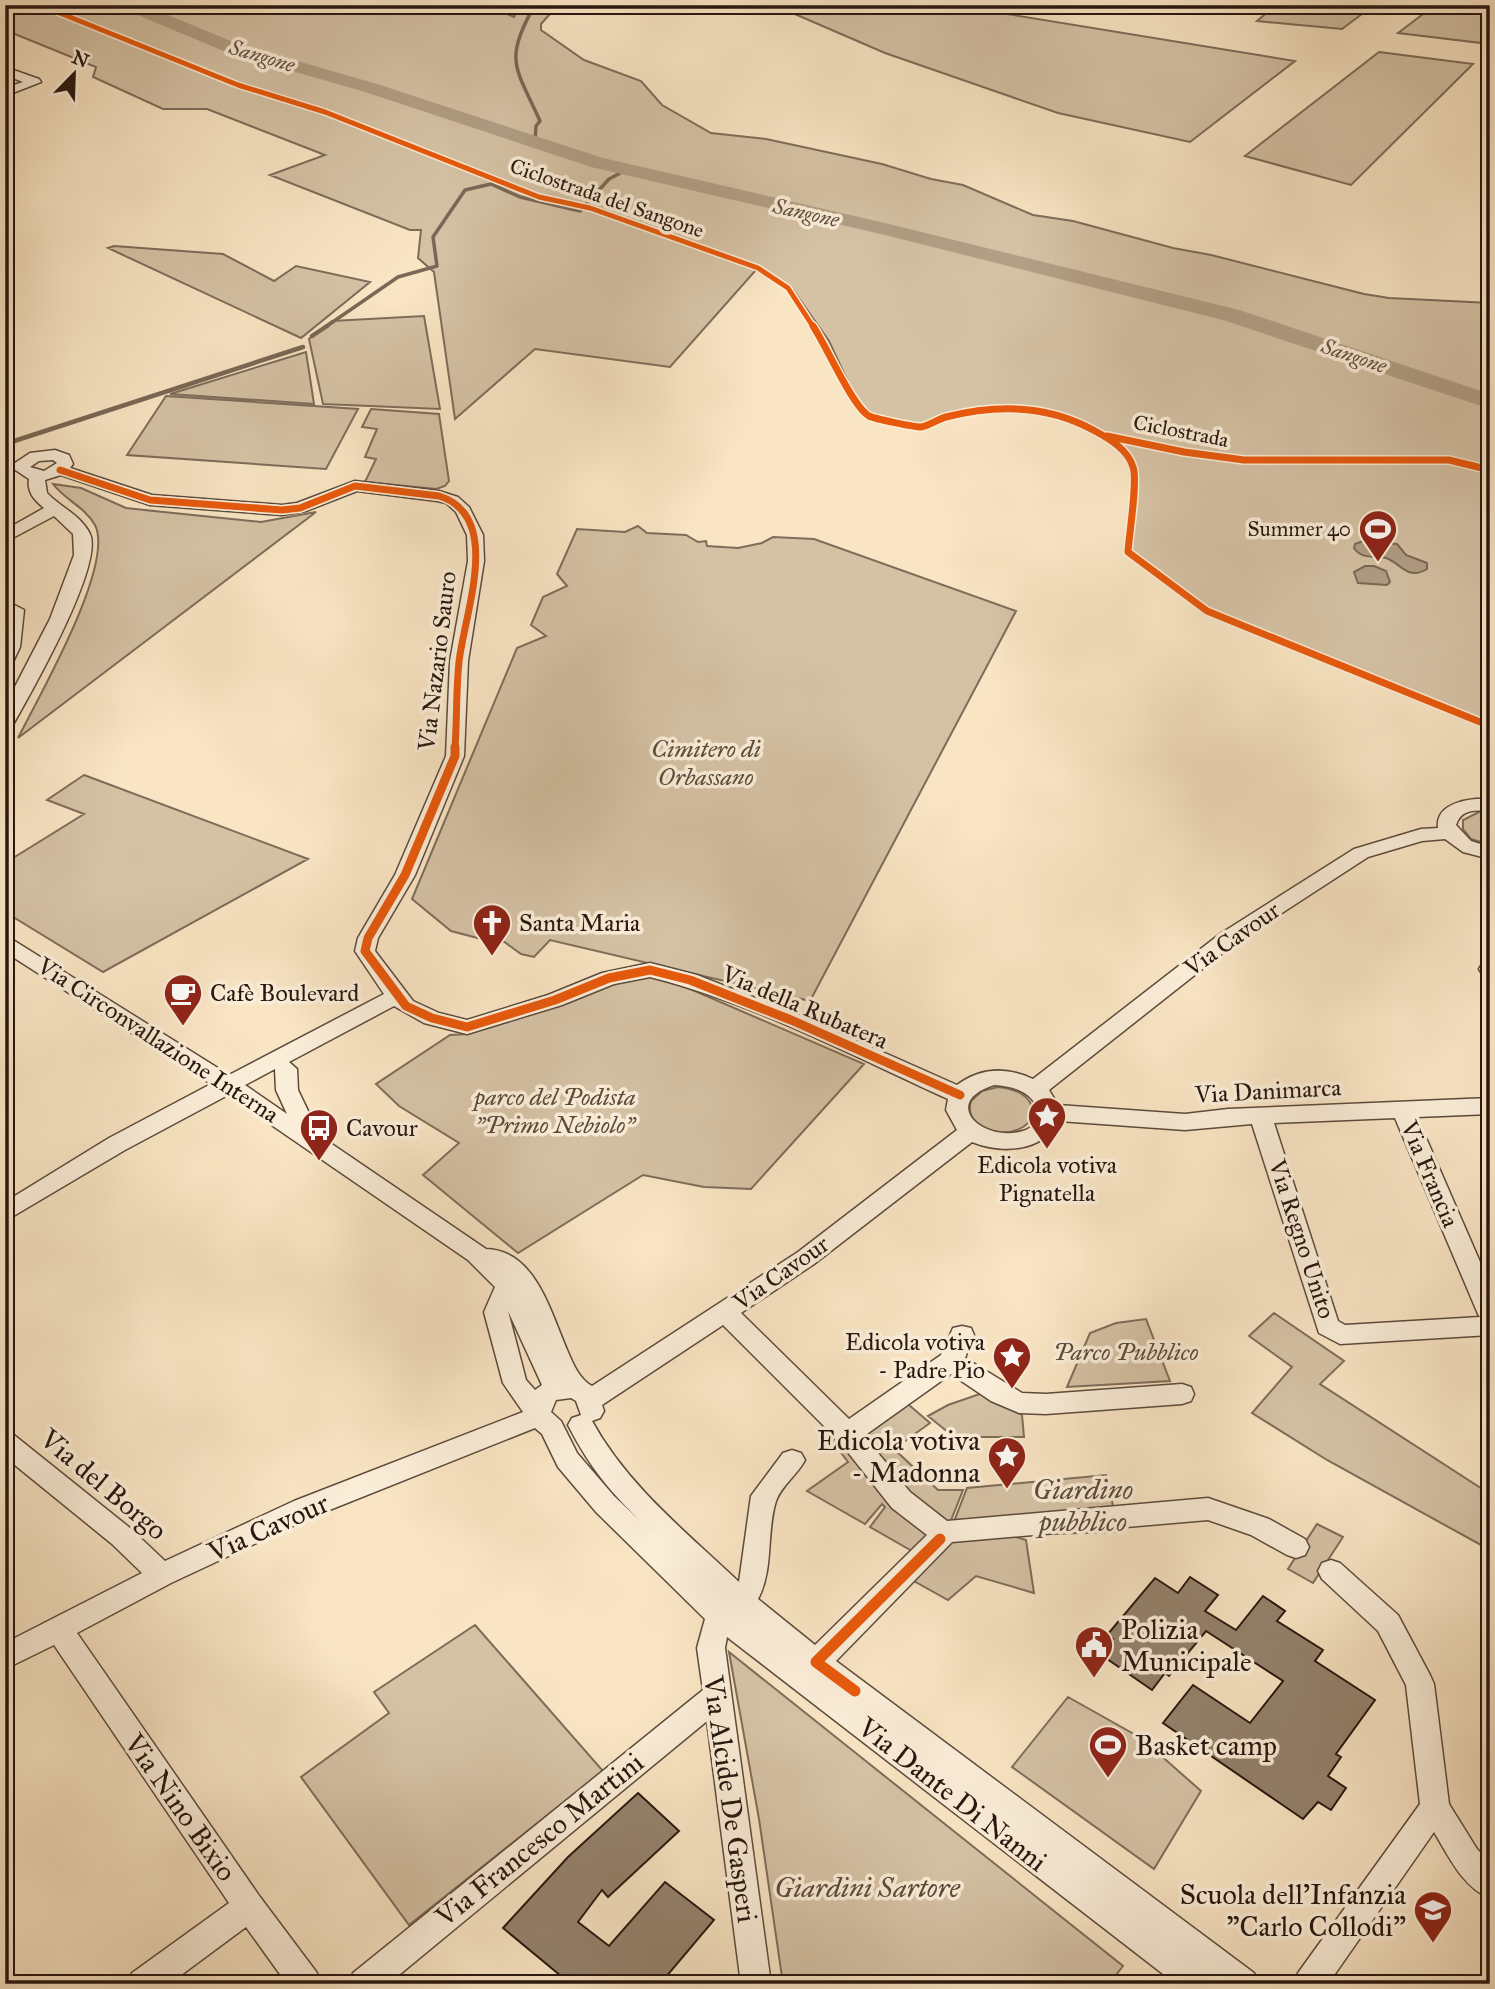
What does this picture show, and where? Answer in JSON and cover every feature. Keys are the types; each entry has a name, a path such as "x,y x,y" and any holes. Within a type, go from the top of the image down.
{"street":[{"path":"5,71 35,82 5,92"},
{"path":"6,463 23,463 36,456 55,455 65,461 60,470 37,476 24,472 23,463"},
{"name":"Via Nazario Sauro","path":"60,470 120,488 139,498 264,509 300,508 355,486 446,498 468,516 475,535 476,561 459,661 454,756 405,874 368,938 365,951 401,1001"},
{"path":"5,723 63,612 84,545 81,533 56,508 38,495 35,485 37,476"},
{"path":"5,537 56,508"},
{"path":"5,605 15,610 11,647 5,662"},
{"path":"1490,805 1464,806 1454,810 1446,825 1450,833 1468,848 1490,853"},
{"name":"Via Cavour","path":"1036,1088 1227,940 1361,853 1421,835 1450,833"},
{"name":"Via Circonvallazione Interna","path":"5,942 234,1088 476,1254 508,1286 575,1401"},
{"name":"Via della Rubatera","path":"401,1001 432,1018 467,1027 555,1000 609,978 650,970 690,980 791,1020 960,1095"},
{"path":"234,1088 286,1069 401,1001"},
{"path":"5,1213 117,1144 234,1088 401,1001"},
{"name":"Via Circonvallazione Interna","path":"286,1069 287,1090 310,1139"},
{"path":"993,1077 1024,1081 1036,1088 1048,1103 1050,1112 1048,1122 1041,1131 1029,1138 1000,1142 971,1131 958,1114 960,1095 967,1086 979,1080 993,1077"},
{"name":"Via Danimarca","path":"1050,1112 1185,1122 1490,1106"},
{"name":"Via Francia","path":"1403,1110 1490,1314"},
{"name":"Via Regno Unito","path":"1261,1116 1328,1326 1340,1335 1490,1326"},
{"name":"Via Cavour","path":"575,1401 725,1312 807,1258 971,1131"},
{"name":"Via Dante Di Nanni","path":"476,1254 501,1261 523,1277 600,1460 729,1608 816,1662 1191,1974"},
{"name":"Via Dante Di Nanni","path":"508,1286 496,1312 515,1383 546,1422 567,1460 605,1504 729,1608 1191,1974 1243,1984"},
{"name":"Via Cavour","path":"725,1312 848,1434 901,1500 942,1532 1208,1509 1260,1527 1296,1547"},
{"path":"848,1434 951,1361 962,1335"},
{"path":"951,1361 1000,1394 1019,1403 1182,1394"},
{"path":"541,1400 575,1401 569,1430 546,1422 541,1400"},
{"name":"Via Cavour","path":"5,1657 162,1575 303,1509 546,1422"},
{"name":"Via del Borgo","path":"5,1442 114,1530 162,1575"},
{"path":"729,1608 748,1593 752,1584 764,1496 792,1460"},
{"path":"816,1662 940,1539"},
{"path":"1331,1571 1388,1623 1420,1684 1435,1807 1467,1859 1490,1884"},
{"name":"Via Alcide De Gasperi","path":"729,1608 712,1632 711,1648 756,1984"},
{"name":"Via Nino Bixio","path":"58,1628 306,1984"},
{"name":"Via Francesco Martini","path":"364,1984 716,1696"},
{"path":"1309,1984 1435,1807"},
{"path":"143,1984 248,1904"}],"green space":[{"path":"5,5 487,5 514,17 520,5 558,5 541,24 541,30 584,60 641,81 662,105 711,133 766,139 882,164 931,179 963,185 1033,215 1073,221 1364,294 1389,298 1490,303 1490,468 1477,463 1435,458 1220,456 1103,433 1067,415 1031,407 957,413 921,426 877,417 857,401 829,341 791,287 760,267 597,209 594,212 756,270 670,367 535,349 455,419 434,272 418,258 421,230 410,230 270,175 325,155 207,109 163,109 93,77 96,67 5,30"},
{"path":"774,5 952,5 1295,61 1190,142 1058,113 885,53"},
{"path":"1276,5 1374,5 1342,29 1257,21"},
{"path":"1435,5 1490,5 1490,44 1398,33"},
{"path":"1379,52 1473,64 1351,185 1245,156"},
{"path":"114,246 223,254 274,281 296,266 370,282 301,338 108,248"},
{"path":"424,316 440,409 323,404 309,339 332,321"},
{"path":"306,352 314,404 170,394"},
{"path":"166,396 358,409 326,469 127,455"},
{"path":"371,409 439,414 449,481 445,486 436,489 365,482 376,459 365,457 377,429 362,427"},
{"path":"1110,438 1244,462 1449,462 1490,472 1490,724 1235,622 1194,599 1168,580 1131,551 1137,468 1132,457"},
{"path":"53,484 81,488 126,508 154,511 261,522 316,512 18,738 72,632 94,570 98,544 95,525 91,519"},
{"name":"Cimitero di Orbassano","path":"638,526 647,533 686,535 698,542 706,541 707,546 738,548 762,543 773,537 814,539 1016,611 810,1001 550,940 534,957 521,954 503,941 493,947 485,940 451,931 412,899 517,648 546,636 531,625 543,597 567,586 557,574 577,529 625,532"},
{"path":"84,775 308,859 103,972 5,912 5,863 84,814 47,800"},
{"path":"1479,812 1490,812 1490,845 1471,839 1463,829 1463,820"},
{"name":"parco del Podista \"Primo Nebiolo\"","path":"648,976 681,985 864,1064 751,1189 704,1187 643,1175 518,1253 423,1175 459,1143 399,1106 376,1084 450,1035 467,1034 559,1005 617,982"},
{"path":"998,1087 1010,1089 1030,1101 1034,1113 1028,1123 1019,1129 995,1132 975,1122 970,1113 971,1101 982,1091"},
{"path":"1274,1313 1344,1361 1320,1384 1490,1494 1490,1550 1327,1460 1252,1413 1292,1367 1249,1336"},
{"name":"Parco Pubblico","path":"1146,1319 1170,1381 1067,1387 1090,1333 1116,1323"},
{"path":"988,1391 1022,1415 1024,1437 954,1437 928,1416 948,1405"},
{"name":"Giardino pubblico","path":"902,1399 930,1423 894,1449 938,1490 963,1490 942,1543 948,1537 967,1488 1106,1475 1119,1532 1009,1535 1026,1540 1034,1593 976,1576 948,1600 912,1580 917,1554 870,1527 885,1507 882,1504 865,1524 807,1491 848,1462 832,1441"},
{"path":"1317,1524 1343,1537 1313,1583 1288,1569"},
{"path":"475,1625 603,1771 409,1925 301,1777 389,1713 374,1692"},
{"name":"Giardini Sartore","path":"729,1652 1123,1966 1109,1984 783,1984 759,1819"},
{"name":"Basket camp","path":"1068,1697 1141,1738 1201,1791 1154,1869 1012,1767"}],"shaded area":[{"path":"1363,541 1397,544 1406,555 1427,563 1427,569 1409,572 1386,558 1361,554 1354,548 1355,544"},
{"path":"1365,566 1386,571 1390,582 1387,585 1358,583 1354,572"}],"building":[{"path":"1190,1577 1218,1595 1205,1611 1236,1630 1263,1596 1285,1611 1277,1621 1323,1650 1315,1661 1375,1700 1336,1754 1341,1757 1328,1776 1346,1788 1331,1810 1318,1802 1303,1819 1163,1723 1193,1685 1250,1723 1283,1681 1206,1631 1169,1676 1165,1673 1152,1690 1100,1654 1113,1639 1107,1635 1155,1578 1178,1593"},
{"path":"638,1793 679,1831 608,1897 602,1890 578,1922 609,1946 665,1882 714,1920 660,1984 554,1984 561,1976 503,1928 568,1857"}],"waterway":[{"name":"Sangone","path":"129,5 232,48 371,88 598,163 885,229 1231,315 1490,402"},
{"path":"535,5 519,39 516,53 520,76 540,121 536,126 535,141"},
{"path":"324,328 398,277 437,266 433,237 465,190 491,184 520,197 580,211 609,179 626,170"},
{"path":"312,336 324,328"},
{"path":"5,444 303,347"}],"cycle path":[{"name":"Ciclostrada del Sangone","path":"40,5 238,85 325,112 539,197 590,208 758,268 788,288 824,342 855,401 869,416 922,427 944,417 1018,408 1042,410 1076,420 1121,448 1134,468 1128,552 1207,611 1490,726"},
{"name":"Ciclostrada","path":"1107,436 1184,452 1244,460 1449,460 1490,470"},
{"path":"60,470 150,500 282,510 300,508 355,486 439,496 452,500 463,510 475,535 476,561 459,661 455,756 405,875 368,938 365,951 406,1006 432,1018 467,1027 555,1000 609,978 650,970 690,980 791,1020 960,1095"},
{"path":"855,1691 816,1662 940,1539"}],"place":[{"name":"Summer 40","path":"1378,563"},
{"name":"Santa Maria","path":"492,957"},
{"name":"Cafè Boulevard","path":"183,1027"},
{"name":"Edicola votiva Pignatella","path":"1047,1150"},
{"name":"Cavour","path":"319,1162"},
{"name":"Edicola votiva - Padre Pio","path":"1012,1390"},
{"name":"Edicola votiva - Madonna","path":"1007,1490"},
{"name":"Polizia Municipale","path":"1094,1679"},
{"name":"Basket camp","path":"1108,1779"},
{"name":"Scuola dell'Infanzia \"Carlo Collodi\"","path":"1433,1944"}]}
